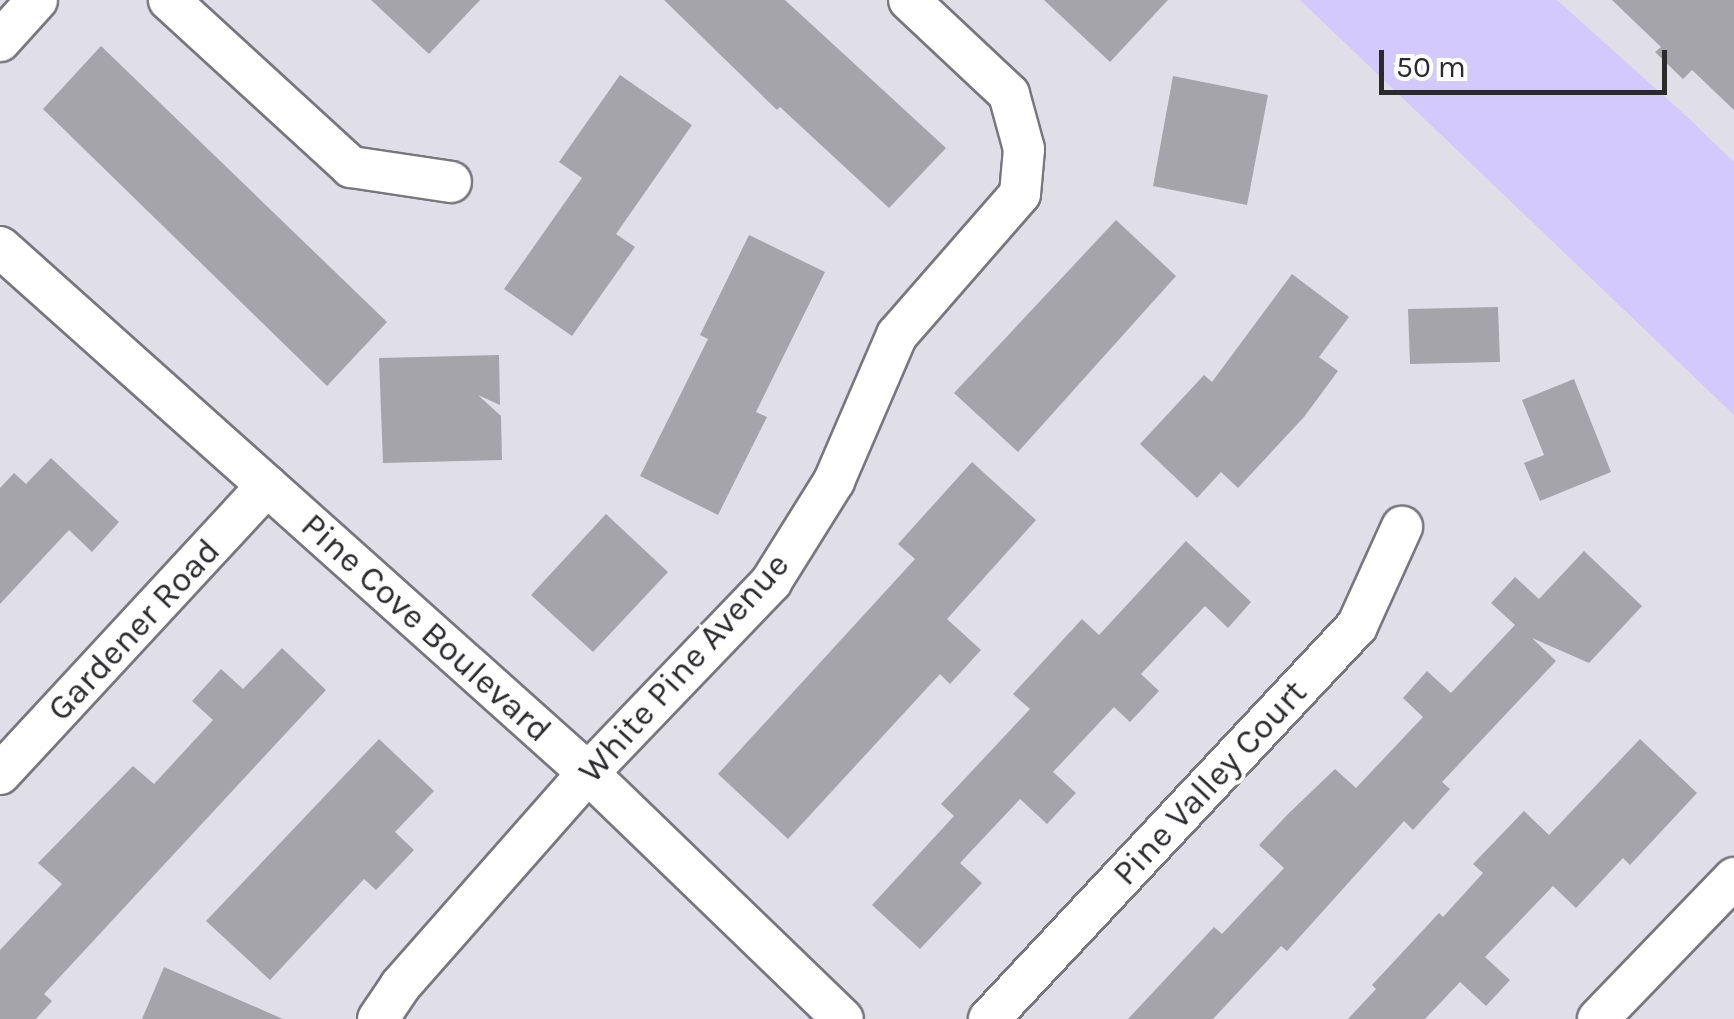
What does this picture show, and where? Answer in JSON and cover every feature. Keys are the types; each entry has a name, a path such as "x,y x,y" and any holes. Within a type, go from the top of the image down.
{"street":[{"path":"0,40 37,0"},
{"path":"169,0 351,168 451,182"},
{"name":"White Pine Avenue","path":"378,1019 400,986 588,773 771,582 834,481 897,335 1020,194 1024,148 1009,94 909,0"},
{"name":"Pine Cove Boulevard","path":"0,247 588,773 843,1019"},
{"name":"Gardener Road","path":"0,774 267,486"},
{"name":"Pine Valley Court","path":"989,1019 1357,626 1402,526"},
{"path":"1598,1019 1734,878"}],"shaded area":[{"path":"1300,0 1557,0 1685,115 1734,162 1734,415"}],"building":[{"path":"371,0 480,0 429,54"},
{"path":"664,0 785,0 946,148 889,208 780,107 777,110"},
{"path":"1044,0 1168,0 1110,62"},
{"path":"1612,0 1734,0 1734,110 1692,70 1683,79 1655,52 1661,47"},
{"path":"101,46 387,322 327,386 43,109"},
{"path":"620,75 692,125 616,234 635,247 572,336 504,289 582,178 559,162"},
{"path":"1173,76 1268,95 1247,205 1153,186"},
{"path":"1116,220 1176,276 1018,452 954,393"},
{"path":"749,235 825,272 756,412 767,417 718,515 640,476 708,339 700,335"},
{"path":"1292,274 1349,317 1319,357 1338,371 1304,417 1238,488 1221,472 1197,498 1140,444 1204,375 1212,382"},
{"path":"1498,307 1500,362 1410,364 1408,309"},
{"path":"499,355 500,405 478,395 501,416 502,460 383,463 379,358"},
{"path":"1574,379 1611,472 1540,501 1524,463 1544,455 1522,400"},
{"path":"51,458 119,522 92,552 69,530 0,604 0,488 14,473 26,484"},
{"path":"972,462 1036,520 947,619 981,650 950,684 940,674 788,839 718,774 915,559 898,544"},
{"path":"606,514 668,572 593,652 531,595"},
{"path":"1186,541 1251,602 1228,628 1205,606 1141,674 1159,691 1130,722 1114,707 1053,772 1076,793 1047,824 1020,799 960,863 982,883 920,949 872,905 954,816 941,804 1030,709 1013,694 1082,619 1099,635"},
{"path":"1584,551 1642,606 1589,663 1532,638 1556,661 1442,782 1450,789 1413,830 1404,821 1287,951 1281,946 1213,1019 1128,1019 1214,927 1222,934 1284,868 1259,845 1287,815 1335,769 1356,788 1423,717 1403,698 1427,671 1451,693 1515,625 1491,603 1515,577 1539,599"},
{"path":"282,648 326,690 44,994 52,1001 36,1019 0,1019 0,950 62,884 38,863 133,766 154,784 213,720 192,701 221,669 243,689"},
{"path":"379,739 434,791 395,832 414,850 376,890 364,879 270,980 206,921"},
{"path":"1640,739 1697,793 1630,865 1623,858 1576,908 1553,886 1485,957 1510,980 1486,1006 1460,982 1425,1019 1348,1019 1376,989 1372,985 1439,913 1443,917 1483,873 1473,864 1524,811 1549,835"},
{"path":"164,967 283,1019 142,1019"}]}
